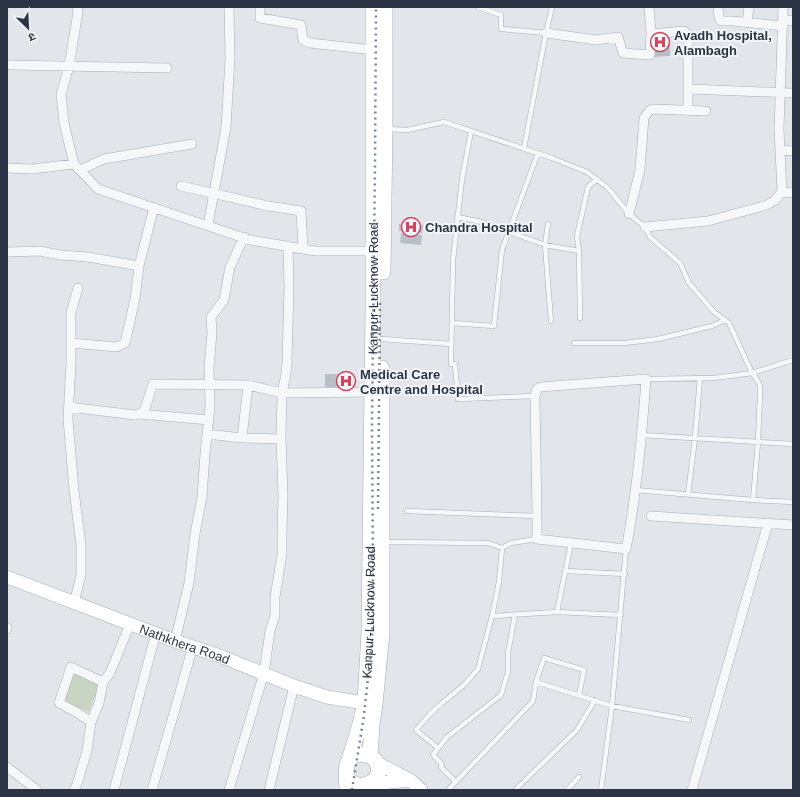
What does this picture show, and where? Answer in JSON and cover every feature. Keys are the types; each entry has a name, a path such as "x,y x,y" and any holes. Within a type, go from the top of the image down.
{"main road":[{"name":"Kanpur-Lucknow Road","path":"349,760 365,703 377,494 382,339 379,129 373,50 373,7"},
{"name":"Kanpur-Lucknow Road","path":"373,760 372,725 382,633 382,542 377,494 372,392 373,251 385,7"},
{"path":"362,754 373,760 378,768 376,780 369,787 357,787 349,781 347,784 345,770 349,760 362,754"}],"street":[{"path":"76,7 78,12 69,66 61,94 64,123 77,167 98,189 250,240 315,251 373,251"},
{"path":"208,225 226,127 230,59 230,7"},
{"path":"260,7 260,18 301,25 303,40 310,43 373,50"},
{"path":"546,33 596,40 618,37 623,53 650,55 652,34 649,7"},
{"path":"718,7 719,18 721,21 783,23 793,21"},
{"path":"747,22 749,7"},
{"path":"645,227 708,221 767,205 775,200 782,192 779,129 783,7"},
{"path":"652,34 684,31 687,33 689,89 688,111"},
{"path":"10,65 167,68"},
{"path":"689,89 793,93"},
{"path":"629,214 640,170 644,118 649,111 653,109 706,111"},
{"path":"7,168 32,169 77,167 104,160 192,144"},
{"path":"780,150 793,151"},
{"path":"181,186 214,192 268,206 301,211 302,249"},
{"path":"782,192 793,193"},
{"path":"71,343 117,347 125,343 135,299 139,266 154,207"},
{"path":"175,641 189,583 195,534 202,497 210,406 209,367 212,333 211,317 224,300 230,267 244,238"},
{"path":"229,790 264,673 270,631 275,615 275,597 282,554 283,497 281,439 282,393 288,363 288,246"},
{"path":"7,252 40,251 60,255 88,257 139,266"},
{"path":"74,603 81,575 81,545 74,490 68,419 71,313 78,288"},
{"path":"646,379 633,515 626,549 537,539 535,396 537,389 540,387 646,379"},
{"path":"69,407 135,416 144,412 153,384 248,385 282,393 372,392"},
{"path":"242,438 248,385"},
{"path":"139,414 209,420"},
{"path":"207,434 242,438 281,439"},
{"path":"651,516 793,525"},
{"path":"692,790 768,523"},
{"name":"Nathkhera Road","path":"7,577 175,641 193,646 294,686 327,697 365,703"},
{"path":"74,790 87,751 91,722 99,703 103,682 110,673 130,624"},
{"path":"114,790 156,633"},
{"path":"152,790 193,646"},
{"path":"91,722 59,703 63,688 71,667 103,682"},
{"path":"270,790 294,686"},
{"path":"373,760 410,780 421,790"},
{"path":"7,767 37,790"},
{"path":"369,787 410,780"}],"lane":[{"path":"478,7 501,15 501,29 546,33"},
{"path":"524,148 552,7"},
{"path":"379,129 406,130 444,122 524,148 587,172 608,188 629,214 645,227 650,237 680,263 689,283 714,312 729,323 760,386 758,442 753,500"},
{"path":"471,131 462,179 453,260 451,364 455,364 458,398 535,396"},
{"path":"452,323 494,326 502,250 538,153"},
{"path":"580,318 579,251 577,236 588,187 598,180"},
{"path":"457,217 482,222 545,245 579,251"},
{"path":"548,224 545,245 550,321"},
{"path":"574,343 625,343 658,339 712,326 725,320"},
{"path":"382,339 451,344"},
{"path":"646,379 714,378 752,372 793,360"},
{"path":"787,362 793,365"},
{"path":"688,494 695,438 700,378"},
{"path":"641,435 793,444"},
{"path":"635,490 793,502"},
{"path":"407,511 537,516"},
{"path":"382,542 488,543 502,548 511,543 537,539"},
{"path":"557,612 571,543"},
{"path":"438,748 416,730 430,714 464,685 478,669 499,582 502,548"},
{"path":"601,790 612,706 626,549"},
{"path":"566,571 624,574"},
{"path":"492,616 557,612 621,615"},
{"path":"456,782 441,767 442,764 433,755 447,737 501,695 508,672 508,653 515,615"},
{"path":"448,790 533,701 536,682 544,658 584,670 579,695"},
{"path":"536,682 612,706 689,720"},
{"path":"516,790 577,730 595,700"},
{"path":"567,790 579,778"}],"green space":[{"path":"73,673 100,684 89,712 62,701"}],"building":[{"path":"653,36 670,36 670,56 653,57"},
{"path":"399,224 423,225 422,233 399,231"},
{"path":"401,233 422,235 421,245 400,243"},
{"path":"325,374 351,374 351,387 325,387"}],"railway":[{"path":"352,790 364,715 372,641 372,423 376,7"},
{"path":"378,509 380,301"}],"place":[{"name":"Avadh Hospital, Alambagh","path":"660,42"},
{"name":"Chandra Hospital","path":"411,227"},
{"name":"Medical Care Centre and Hospital","path":"346,381"}]}
